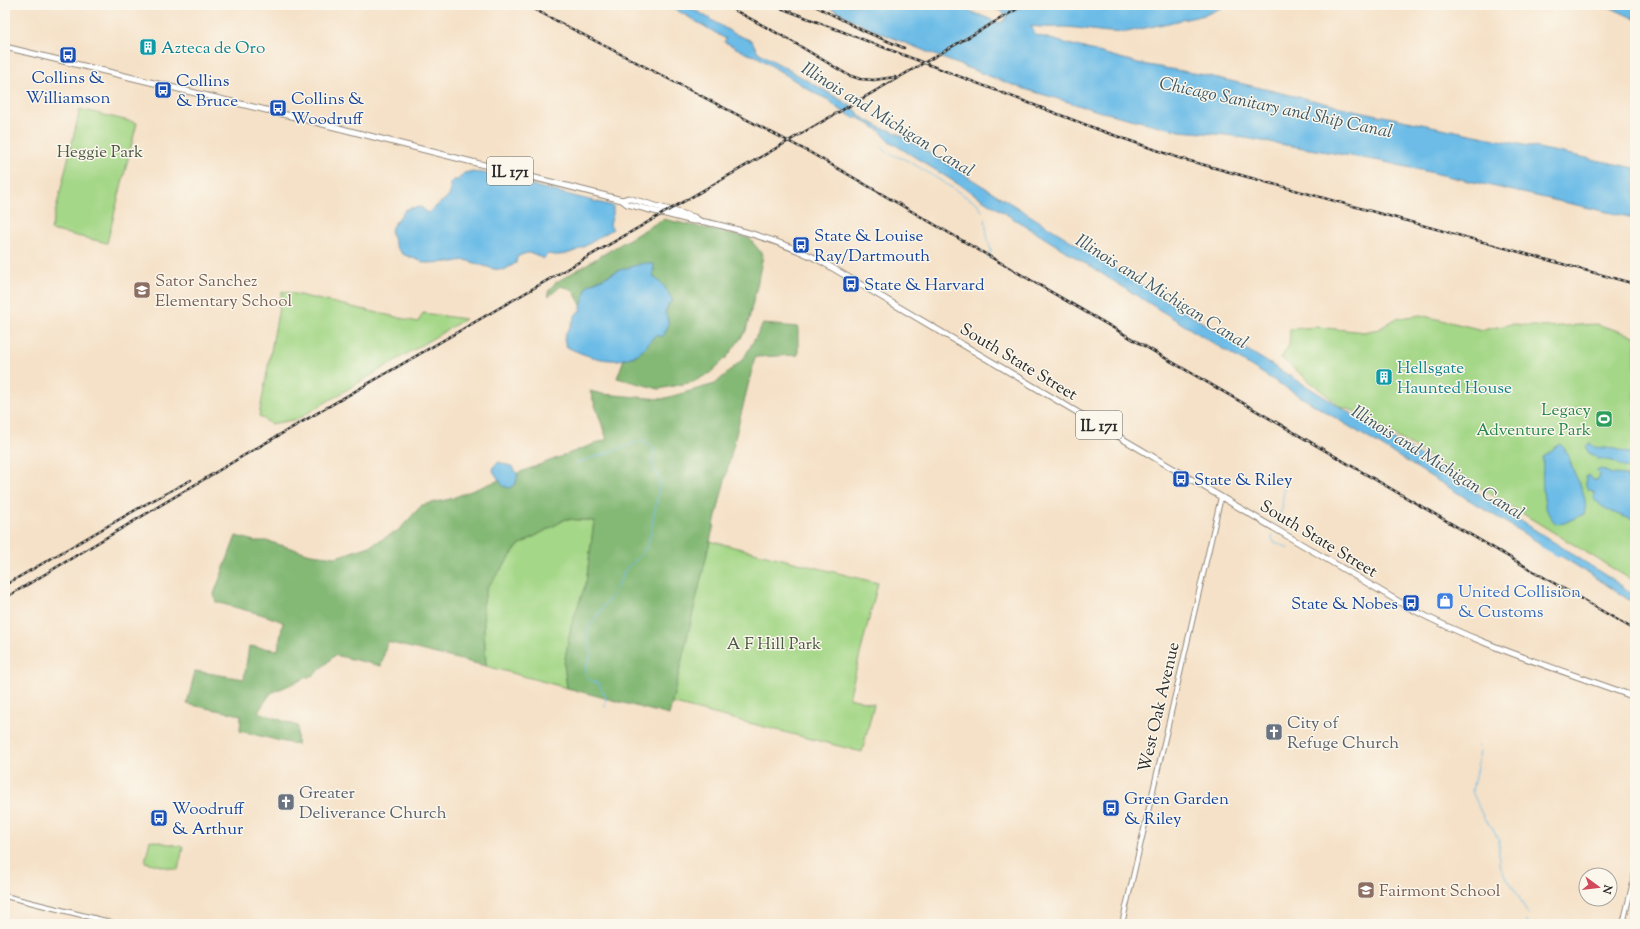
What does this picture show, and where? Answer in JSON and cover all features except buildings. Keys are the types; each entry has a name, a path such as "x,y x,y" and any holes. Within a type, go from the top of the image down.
{"main road":[{"name":"South State Street","path":"5,47 299,118 622,200 628,198 694,217 700,221 775,241 804,252 836,269 1408,608 1440,624 1500,648 1635,697"}],"street":[{"name":"West Oak Avenue","path":"1122,924 1221,497"},
{"path":"1623,924 1635,873"},
{"path":"5,896 118,924"}],"green space":[{"name":"Heggie Park","path":"80,109 137,123 107,243 51,230"},
{"path":"663,219 749,238 763,255 746,331 727,357 710,373 693,382 659,389 617,378 624,359 635,356 656,335 665,333 667,318 665,313 668,307 668,297 664,288 653,276 654,269 620,270 592,283 585,292 582,307 573,290 561,286 549,296 548,292 555,283"},
{"path":"282,291 418,322 423,313 465,319 298,419 271,424 259,416"},
{"name":"Legacy Adventure Park","path":"1420,315 1483,330 1512,324 1545,327 1596,324 1635,336 1635,582 1354,411 1340,406 1281,358 1289,345 1290,329 1317,327 1364,332 1379,329 1395,319"},
{"path":"763,324 798,327 798,355 755,357 669,715 567,688 564,664 571,626 586,583 594,521 566,519 519,545 487,588 483,605 486,666 387,642 381,666 335,655 315,674 271,693 258,712 298,726 297,745 240,731 241,715 187,704 195,671 244,679 249,646 278,650 283,622 216,602 214,594 236,536 254,541 267,541 311,554 336,557 370,546 399,530 422,505 450,499 607,439 590,391 602,394 662,399 715,384 744,358"},
{"path":"566,519 594,521 586,583 571,626 564,664 567,688 486,666 483,605 487,588 519,545"},
{"name":"A F Hill Park","path":"710,541 878,583 849,698 874,704 862,752 671,703"},
{"path":"150,840 183,847 178,870 145,862"}],"water":[{"path":"668,5 687,5 733,33 752,41 758,52 848,104 858,112 858,115 881,128 899,134 1414,452 1622,586 1635,596 1635,604 1598,579 1192,330 889,141 880,131 857,117 854,118 837,108 829,100 816,94 756,56 748,54 724,42 726,39"},
{"name":"Chicago Sanitary and Ship Canal","path":"825,5 963,5 967,10 1000,23 1007,18 1002,11 978,5 1228,5 1205,15 1127,32 1031,26 1036,35 1142,64 1205,75 1354,110 1635,168 1635,221 1634,218 1380,161 1227,135 1180,131 1098,111 1018,87 947,60 864,26"},
{"path":"1605,5 1635,5 1635,19"},
{"path":"464,173 483,173 613,206 613,214 610,225 613,229 573,252 557,255 548,254 543,259 530,253 521,255 517,257 516,263 504,270 494,269 465,260 426,263 402,254 396,247 391,232 392,227 405,210 421,207 428,213 450,195 450,183 454,180 458,180"},
{"path":"644,263 654,264 653,276 665,287 673,301 669,303 665,313 668,319 668,325 662,337 656,335 642,351 624,359 604,360 585,355 567,347 564,340 566,332 569,330 576,314 580,311 587,286 620,270"},
{"path":"1589,443 1595,447 1615,449 1635,455 1635,468 1623,467 1613,461 1599,459 1588,452 1586,447"},
{"path":"1560,444 1568,454 1581,487 1585,498 1585,509 1584,514 1564,523 1557,524 1547,511 1543,493 1543,457"},
{"path":"499,462 513,467 518,475 516,483 510,488 503,486 493,471 494,466"},
{"path":"1601,469 1612,474 1626,475 1635,492 1633,497 1635,498 1635,520 1606,509 1593,497 1594,492 1588,489 1585,483 1586,477 1589,475 1593,480 1597,481 1600,476 1596,470"}],"waterway":[{"path":"881,145 883,149 889,153 903,158 978,204 982,211"},
{"path":"985,219 991,251 988,258"},
{"path":"575,463 643,440 654,449 652,462 660,482 650,537 646,548 626,569 614,592 591,624 587,633 591,654 585,673 588,679 599,684 606,697 605,707"},
{"path":"1277,523 1282,509 1284,486"},
{"path":"1273,535 1273,541 1289,549"},
{"name":"Illinois and Michigan Canal","path":"1542,545 1558,554"},
{"path":"1480,752 1472,791 1485,821 1492,827 1499,841 1499,865 1519,897 1528,915"}],"railway":[{"path":"526,5 811,153 1635,630"},
{"path":"725,5 788,39 848,75 860,79 874,80 895,77"},
{"path":"773,5 1102,131 1179,158 1635,284"},
{"path":"813,5 864,31 904,48"},
{"path":"5,598 243,456 1024,5"},
{"path":"5,585 146,504 191,480"}],"place":[{"name":"Azteca de Oro","path":"148,47"},
{"name":"Collins & Williamson","path":"68,55"},
{"name":"Collins & Bruce","path":"163,90"},
{"name":"Collins & Woodruff","path":"278,108"},
{"name":"State & Louise Ray/Dartmouth","path":"801,245"},
{"name":"State & Harvard","path":"851,284"},
{"name":"Sator Sanchez Elementary School","path":"142,290"},
{"name":"Hellsgate Haunted House","path":"1384,377"},
{"name":"Legacy Adventure Park","path":"1604,419"},
{"name":"State & Riley","path":"1181,479"},
{"name":"United Collision & Customs","path":"1445,601"},
{"name":"State & Nobes","path":"1411,603"},
{"name":"City of Refuge Church","path":"1274,732"},
{"name":"Greater Deliverance Church","path":"286,802"},
{"name":"Green Garden & Riley","path":"1111,808"},
{"name":"Woodruff & Arthur","path":"159,818"},
{"name":"Fairmont School","path":"1366,890"}]}
